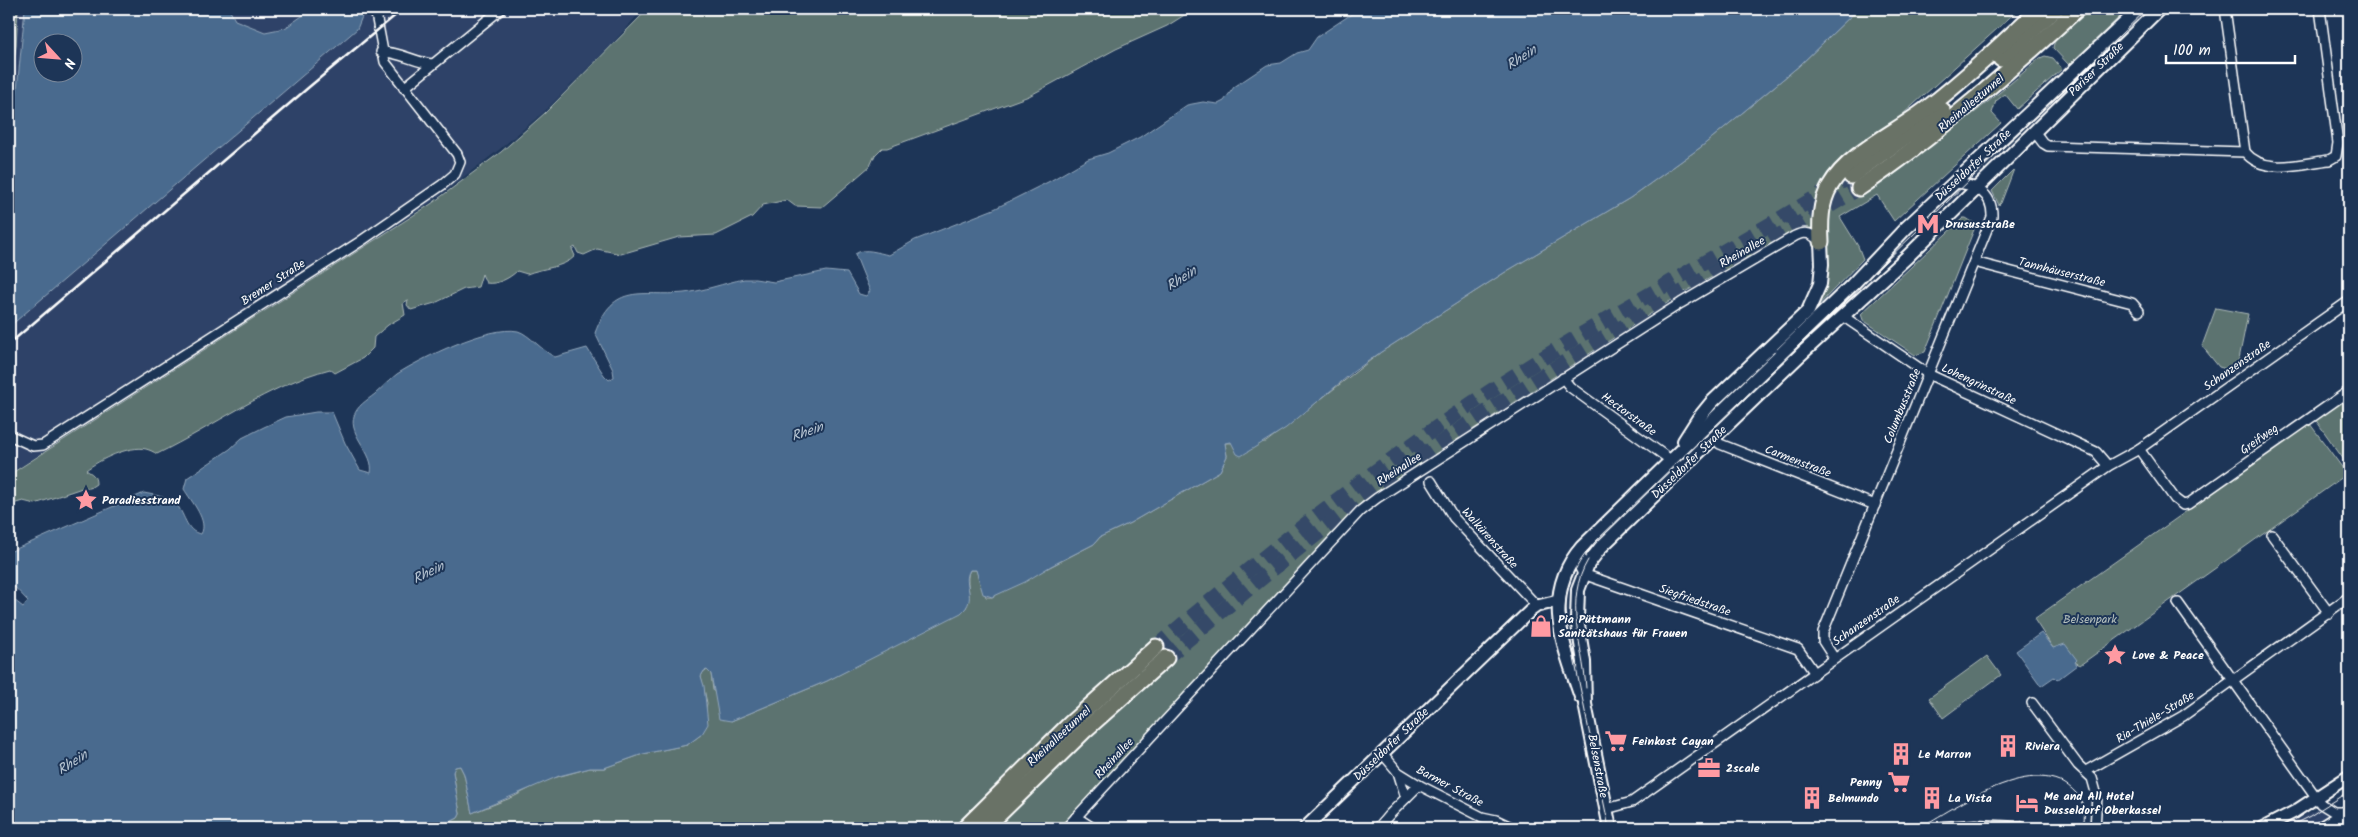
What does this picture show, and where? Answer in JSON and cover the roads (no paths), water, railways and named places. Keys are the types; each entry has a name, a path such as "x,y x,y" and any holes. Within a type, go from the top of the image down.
{"highway":[{"path":"1821,242 1820,216 1823,202 1829,187 1838,174 1852,161 1948,92 2039,9"},
{"name":"Rheinalleetunnel","path":"2055,9 1954,100 1855,182 1912,151 1956,117 2077,9"},
{"name":"Rheinalleetunnel","path":"965,828 1071,723 1161,652 985,828"}],"main road":[{"name":"Pariser Straße","path":"2014,127 2140,9"},
{"name":"Pariser Straße","path":"2034,131 2159,9"},
{"name":"Düsseldorfer Straße","path":"1558,601 1563,575 1571,560 1582,547 1954,183 2014,127 2034,131"},
{"name":"Düsseldorfer Straße","path":"1584,574 1601,547 1843,315 1903,261 2034,131"},
{"name":"Düsseldorfer Straße","path":"1680,451 1687,434 1708,408 1808,311 1820,284 1822,264 1821,242"},
{"name":"Belsenstraße","path":"1584,574 1578,590 1576,609 1582,646 1585,704 1610,828"},
{"path":"1558,601 1570,598 1578,590"},
{"name":"Belsenstraße","path":"1582,646 1573,632 1570,609 1565,602 1558,601 1560,626 1575,679 1585,704"}],"street":[{"path":"375,9 382,52 389,69 404,88 501,9"},
{"path":"2225,9 2245,152 2253,160 2269,167 2329,160 2336,156 2338,143 2320,9"},
{"path":"382,52 388,51 423,64 434,64"},
{"name":"Bremer Straße","path":"9,435 33,446 43,445 361,241 449,180 460,165 457,154 404,88"},
{"path":"2034,131 2042,142 2048,146 2245,152"},
{"path":"1954,183 1971,184 1978,188"},
{"name":"Columbusstraße","path":"1834,658 1823,641 1823,632 1992,217 1990,202 1978,188"},
{"name":"Rheinallee","path":"1066,828 1360,511 1377,498 1681,303 1800,233 1809,233 1821,242"},
{"name":"Tannhäuserstraße","path":"1974,262 2132,303 2139,312"},
{"name":"Schanzenstraße","path":"1606,809 1632,802 2108,466 2139,449 2349,301"},
{"name":"Lohengrinstraße","path":"1843,315 1928,374 2096,452 2108,466"},
{"name":"Hectorstraße","path":"1563,378 1570,387 1682,469"},
{"name":"Greifweg","path":"2139,449 2175,499 2183,505 2188,504 2349,391"},
{"name":"Carmenstraße","path":"1714,438 1720,444 1875,505"},
{"name":"Walkürenstraße","path":"1430,481 1454,518 1537,606"},
{"path":"2272,535 2328,612"},
{"path":"1582,547 1579,561 1584,574"},
{"name":"Siegfriedstraße","path":"1584,574 1798,649 1814,672"},
{"name":"Ria-Thiele-Straße","path":"2086,771 2184,716 2349,598"},
{"path":"1537,606 1558,601"},
{"path":"2178,603 2317,798 2330,810 2348,811"},
{"name":"Düsseldorfer Straße","path":"1305,828 1537,606"},
{"path":"2032,703 2078,766 2086,771 2096,787 2095,828"},
{"name":"Barmer Straße","path":"1382,753 1398,772 1419,785 1494,824 1513,828"},
{"path":"1398,772 1406,798"},
{"path":"2263,828 2317,798 2349,776"},
{"path":"1378,828 1419,785"},
{"path":"2320,828 2348,811"},
{"path":"1076,817 1093,828"},
{"path":"1943,828 1976,826 2020,828"}],"water":[{"path":"25,9 229,9 235,20 265,32 285,28 312,9 365,9 357,29 9,327 9,124 15,110"},
{"name":"Rhein","path":"1359,9 1858,9 1800,65 1701,147 1630,198 1507,271 1381,352 1353,372 1286,428 1241,456 1237,454 1231,442 1225,443 1227,456 1220,471 1130,523 1100,537 1094,544 1025,582 992,597 983,594 976,570 970,570 967,581 969,602 961,613 827,681 731,721 719,719 711,674 707,670 704,671 701,676 704,686 708,724 702,734 687,745 643,754 604,768 590,768 559,776 472,813 464,774 460,766 455,767 453,772 460,814 458,818 438,828 9,828 9,596 23,607 28,601 9,581 9,552 144,493 175,503 188,526 201,534 203,523 201,517 184,489 187,478 230,449 242,438 286,417 316,412 332,412 345,443 360,470 371,473 369,458 358,438 353,423 357,409 397,374 456,344 490,333 506,330 518,331 555,357 587,348 609,380 614,377 613,370 595,333 611,305 630,295 692,292 744,279 774,282 826,271 847,273 859,294 866,296 870,291 855,254 867,251 889,255 915,240 994,209 1050,181 1088,159 1108,153 1140,137 1187,105 1203,102 1218,104 1224,101 1234,87 1267,65 1281,63 1297,53 1308,50 1317,37"},
{"path":"2041,633 2053,648 2065,644 2077,660 2075,662 2077,665 2057,680 2054,677 2041,686 2016,651"}],"tunnel":[{"path":"1156,647 1233,582 1351,489 1474,402 1567,343 1851,176"},
{"path":"1166,658 1316,535 1433,448 1568,360 1859,188"}],"tram line":[{"path":"1609,828 1565,614 1569,584 1582,558 1595,542 2147,9"},
{"path":"1586,688 1576,623 1576,607 1581,576 1588,560"},
{"path":"1919,828 1996,786 2019,779 2040,777 2060,781 2076,793 2084,809 2082,828"},
{"path":"2286,828 2310,816 2349,791"}],"railway":[{"path":"9,344 403,9"}],"place":[{"name":"Drususstraße","path":"1928,224"},
{"name":"Paradiesstrand","path":"86,500"},
{"name":"Pia Püttmann Sanitätshaus für Frauen","path":"1541,626"},
{"name":"Love & Peace","path":"2115,655"},
{"name":"Feinkost Cayan","path":"1616,741"},
{"name":"Riviera","path":"2008,746"},
{"name":"Le Marron","path":"1901,754"},
{"name":"2scale","path":"1709,768"},
{"name":"Penny","path":"1899,782"},
{"name":"Belmundo","path":"1812,798"},
{"name":"La Vista","path":"1932,798"},
{"name":"Me and All Hotel Dusseldorf Oberkassel","path":"2027,803"}],"park label":[{"name":"Belsenpark","path":"2090,619"}]}
